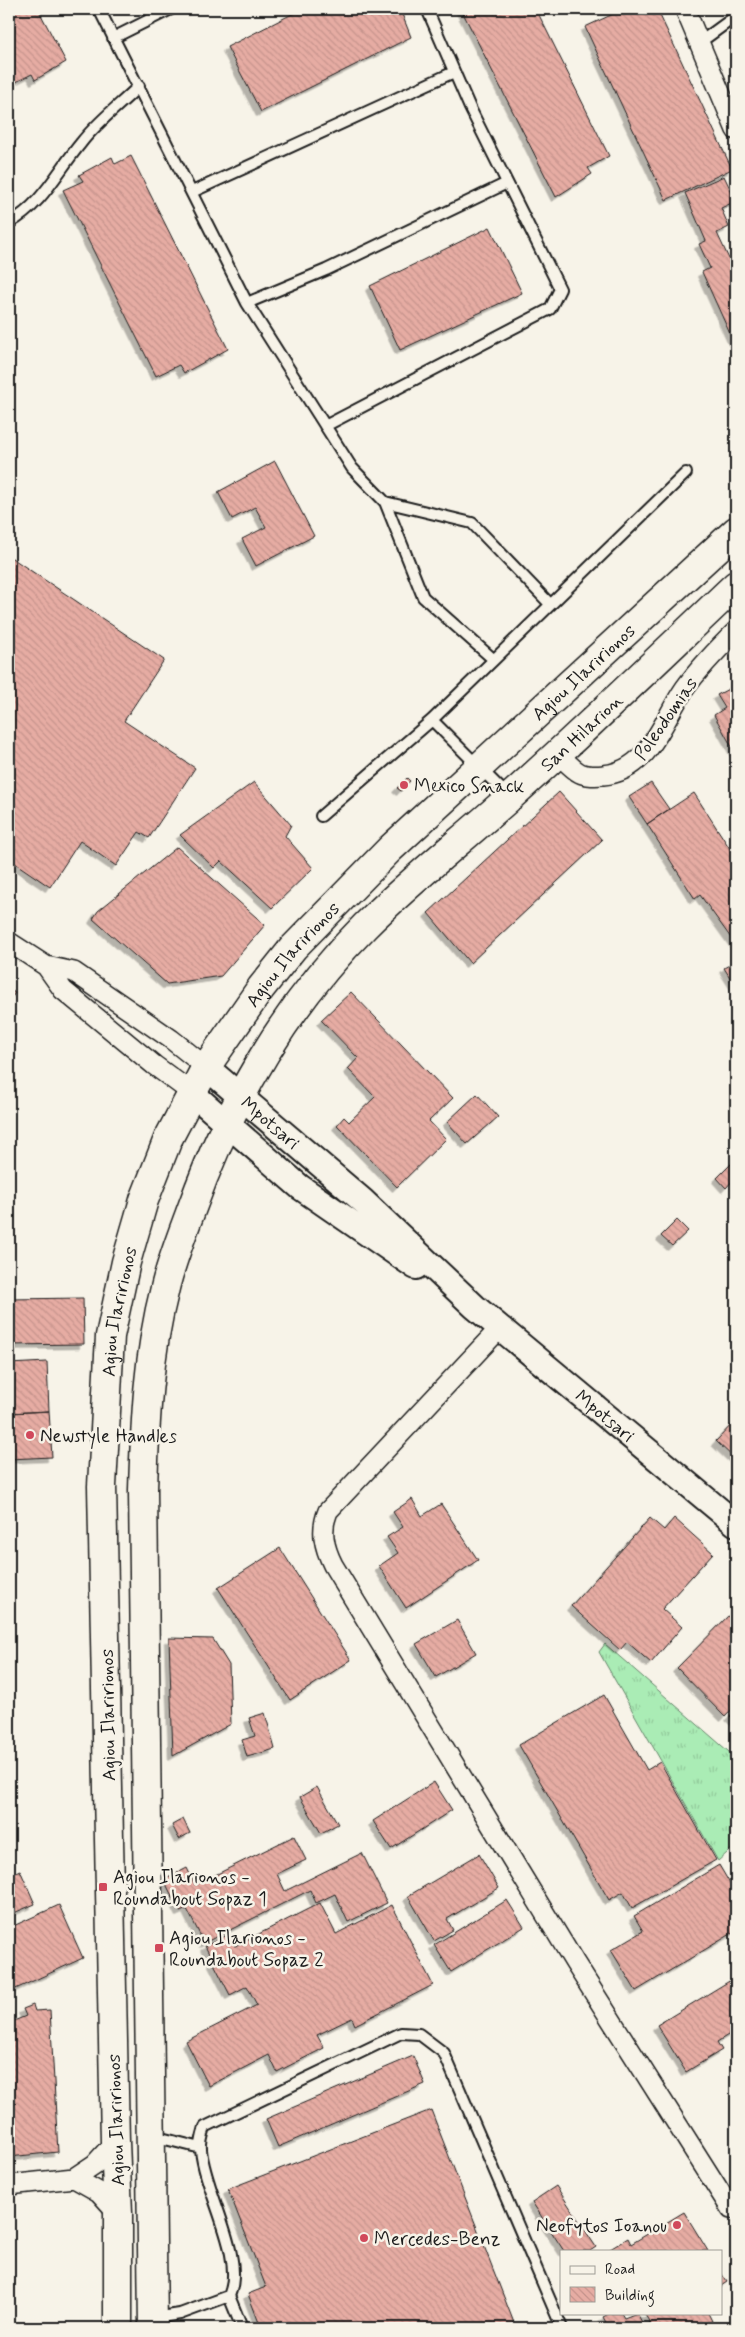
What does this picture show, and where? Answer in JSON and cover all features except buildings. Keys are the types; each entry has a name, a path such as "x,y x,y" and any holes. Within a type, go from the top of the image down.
{"main road":[{"name":"Agiou Ilaririonos","path":"118,2328 118,2213 102,1486 110,1336 126,1262 144,1200 168,1139 206,1067 261,988 293,948 390,849 736,531"},
{"name":"San Hilarion","path":"417,877 510,797 727,594"},
{"name":"Agiou Ilaririonos","path":"154,2323 150,2135 143,1490 145,1409 153,1350 165,1288 205,1172 226,1122 240,1095 289,1016 321,975 364,927 417,877"}],"street":[{"path":"685,9 736,130"},
{"name":"Poleodomias","path":"558,752 580,773 597,776 613,774 637,763 653,742 684,689 701,667 736,631"},
{"name":"Mpotsari","path":"9,942 46,966 74,972 172,1039 363,1201 475,1307 736,1524"},
{"name":"Mpotsari","path":"46,966 63,990 154,1065 192,1093 300,1187 475,1307"},
{"path":"500,1328 328,1511 323,1530 326,1548 333,1565 575,1963 731,2208 736,2204"},
{"path":"9,2185 74,2178 95,2164 115,2142"},
{"path":"74,2178 99,2192 118,2213"}],"lane":[{"path":"99,9 247,303 352,468 384,502 423,597 493,659"},
{"path":"113,38 171,9"},
{"path":"325,426 550,308 560,289 454,72 427,9"},
{"path":"700,43 736,16"},
{"path":"192,192 454,72"},
{"path":"9,223 26,214 46,191 82,142 139,86"},
{"path":"247,303 326,270 508,183"},
{"path":"321,816 432,720 686,473"},
{"path":"384,502 472,523 550,604"},
{"path":"432,720 510,797"},
{"path":"242,2328 229,2296 233,2286 232,2259 204,2165 201,2148 205,2127 401,2033 419,2034 444,2054 562,2328"},
{"path":"150,2135 201,2148"},
{"path":"154,2323 229,2296"}],"green space":[{"path":"605,1644 736,1758 736,1845 718,1861 599,1652"}],"place":[{"name":"Mexico Snack","path":"404,785"},
{"name":"Newstyle Handles","path":"30,1435"},
{"name":"Agiou Ilarionos - Roundabout Sopaz 1","path":"103,1887"},
{"name":"Agiou Ilarionos - Roundabout Sopaz 2","path":"159,1948"},
{"name":"Neofytos Ioanou","path":"677,2225"},
{"name":"Mercedes-Benz","path":"364,2238"}]}
